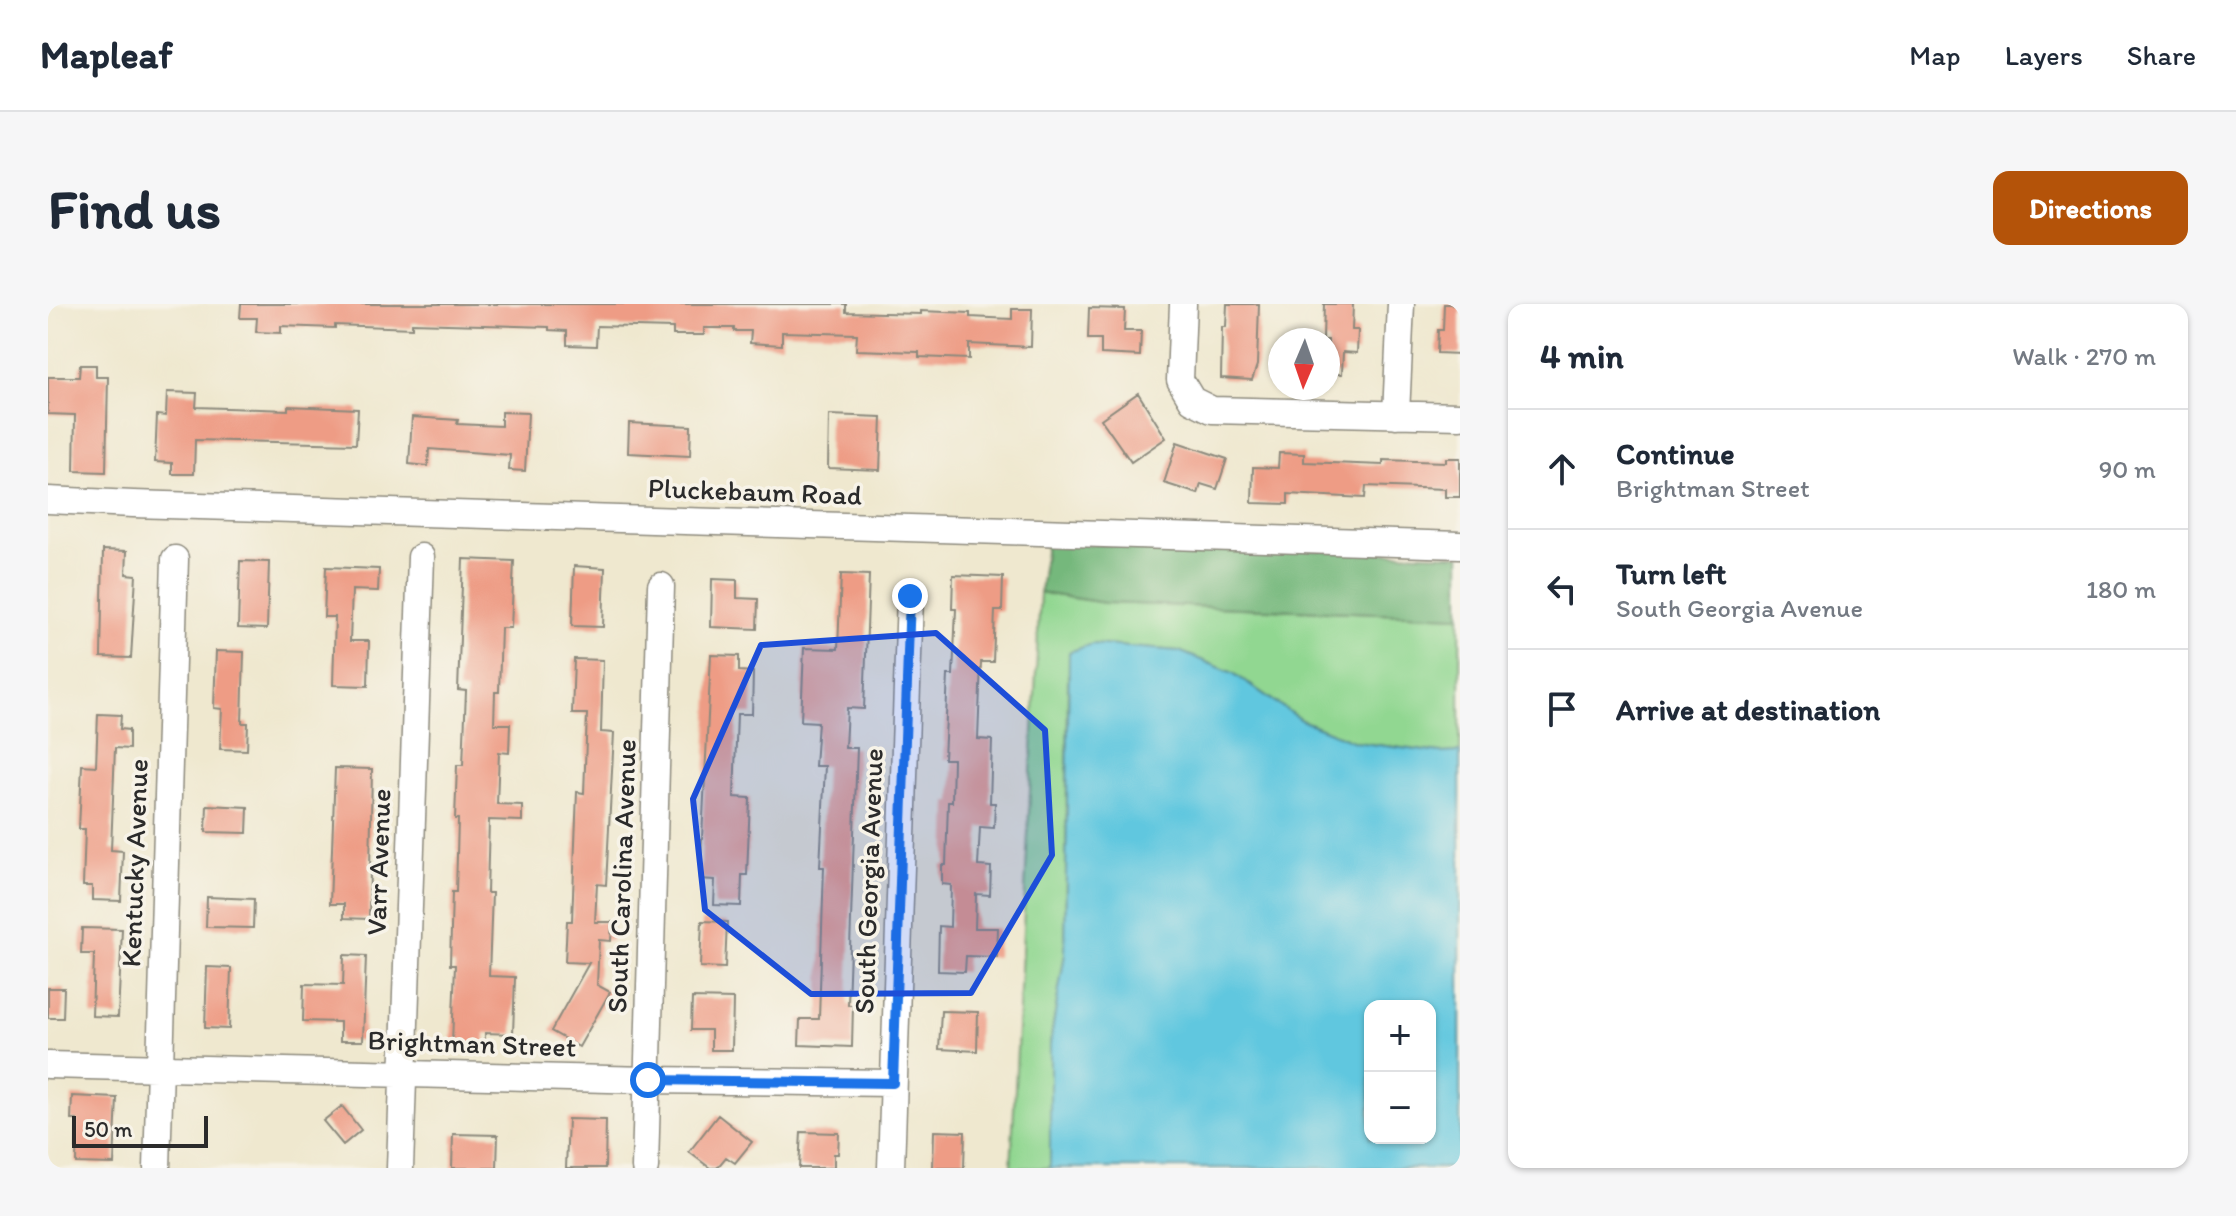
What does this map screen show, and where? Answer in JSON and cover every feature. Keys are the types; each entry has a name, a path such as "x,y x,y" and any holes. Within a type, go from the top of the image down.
{"street":[{"path":"1183,304 1180,380 1192,400 1212,410 1460,416"},
{"path":"1396,415 1401,304"},
{"name":"Pluckebaum Road","path":"48,500 1460,545"},
{"name":"Varr Avenue","path":"400,1168 421,557"},
{"name":"Kentucky Avenue","path":"157,1168 175,559"},
{"name":"South Carolina Avenue","path":"645,1168 661,586"},
{"name":"South Georgia Avenue","path":"891,1168 910,596"},
{"name":"Brightman Street","path":"48,1065 893,1083"}],"highlighted area":[{"path":"936,633 1045,730 1052,855 971,993 811,994 705,910 693,799 761,645"}],"green space":[{"path":"1046,543 1460,555 1460,616 1105,603 1040,593"},
{"path":"1040,593 1105,603 1460,616 1460,752 1441,753 1355,742 1301,720 1233,673 1179,651 1092,644 1068,675 1065,954 1050,1044 1050,1168 1011,1168"}],"water":[{"path":"1092,644 1179,651 1233,673 1301,720 1355,742 1440,753 1460,752 1460,1168 1050,1168 1050,1044 1065,953 1069,652"}],"building":[{"path":"241,304 846,304 846,312 970,313 970,317 1012,319 1012,309 1032,309 1031,347 969,344 969,359 919,357 919,352 856,350 857,334 782,332 782,345 750,343 751,331 734,331 734,328 704,328 704,335 673,335 673,328 597,326 596,346 567,345 567,331 549,330 549,327 412,323 412,328 281,326 281,333 256,332 257,318 240,318"},
{"path":"1227,304 1259,304 1257,365 1252,380 1221,378 1222,327 1226,327"},
{"path":"1324,304 1353,304 1352,330 1358,330 1357,353 1343,352 1342,374 1340,328 1323,328"},
{"path":"1444,304 1460,304 1460,354 1437,353 1438,330 1443,330"},
{"path":"1089,308 1125,309 1124,331 1141,331 1140,356 1101,354 1101,339 1088,339"},
{"path":"80,365 96,365 96,377 108,377 106,472 74,471 75,415 48,414 48,377 79,377"},
{"path":"167,392 197,393 196,407 358,409 356,444 195,440 194,474 172,474 172,463 155,462 157,415 166,416"},
{"path":"1138,393 1166,438 1131,462 1101,419"},
{"path":"501,412 528,413 525,471 509,470 510,455 429,449 428,466 409,464 412,417 458,420 457,424 501,426"},
{"path":"829,415 882,417 880,470 828,468"},
{"path":"629,423 691,426 690,456 628,453"},
{"path":"1177,442 1227,459 1217,489 1201,484 1198,494 1164,483"},
{"path":"1279,453 1304,454 1304,462 1383,465 1383,460 1446,462 1446,458 1460,458 1460,497 1445,497 1445,489 1366,486 1365,498 1288,494 1288,504 1252,503 1253,467 1278,468"},
{"path":"103,550 127,551 126,574 136,575 131,658 101,657"},
{"path":"463,559 514,561 511,628 501,628 499,692 495,692 494,724 510,724 509,753 499,752 497,804 522,805 522,821 489,820 487,893 492,893 489,976 515,977 513,1034 485,1033 485,1045 452,1044 455,965 450,965 452,892 456,892 457,765 463,765 466,691 458,690"},
{"path":"240,561 269,562 267,629 238,628"},
{"path":"574,566 605,568 603,627 572,626"},
{"path":"326,567 379,569 378,591 352,590 350,641 369,641 368,686 333,685 335,617 324,617"},
{"path":"841,574 869,575 864,709 847,708 845,748 857,748 848,1005 853,1005 852,1047 799,1045 800,1019 819,1019 824,867 820,867 825,766 815,766 818,722 801,721 804,648 838,649"},
{"path":"953,575 1003,577 1002,611 995,611 993,662 981,662 978,739 992,740 990,803 995,803 994,828 980,827 978,866 991,867 990,895 976,894 975,928 998,928 997,957 966,956 965,972 938,971 939,926 950,927 951,885 942,884 942,865 946,865 948,802 952,802 953,759 944,759 948,675 953,675 956,609 952,609"},
{"path":"712,579 737,580 737,598 758,599 757,629 711,627"},
{"path":"216,651 244,652 242,723 248,723 247,750 220,749 222,709 214,708"},
{"path":"711,655 739,656 739,671 753,672 752,714 737,714 734,797 750,798 747,875 742,875 741,906 714,905 715,880 700,879"},
{"path":"574,659 603,660 601,732 614,733 606,885 597,884 595,922 612,922 611,941 599,940 597,985 610,992 579,1047 551,1031 589,963 565,962 567,921 572,921 577,792 584,793 587,714 572,714"},
{"path":"98,714 121,715 120,729 129,730 129,749 115,748 111,850 123,851 121,901 92,900 92,886 83,886 85,829 79,829 82,765 96,766"},
{"path":"335,768 372,769 369,919 344,918 344,904 330,904"},
{"path":"207,805 248,807 247,833 206,832"},
{"path":"207,897 254,899 253,928 206,927"},
{"path":"702,921 727,922 725,968 700,967"},
{"path":"82,928 122,929 118,1017 92,1016 94,954 81,954"},
{"path":"344,955 366,956 363,1041 340,1041 340,1022 303,1021 304,984 343,985"},
{"path":"207,967 231,968 229,1029 205,1028"},
{"path":"48,988 64,988 63,1018 48,1018"},
{"path":"692,998 733,999 732,1050 711,1050 711,1030 691,1030"},
{"path":"941,1011 978,1012 977,1051 939,1049"},
{"path":"72,1096 117,1098 114,1164 76,1163 77,1120 71,1120"},
{"path":"342,1106 361,1130 343,1145 323,1121"},
{"path":"718,1115 752,1142 735,1163 726,1157 717,1168 710,1168 689,1152"},
{"path":"568,1119 606,1120 605,1168 566,1168"},
{"path":"934,1131 965,1132 964,1168 933,1168"},
{"path":"801,1132 839,1133 834,1168 799,1168"},
{"path":"453,1134 498,1135 497,1168 452,1168"}],"route":[{"path":"648,1080 893,1083 910,596"}]}
